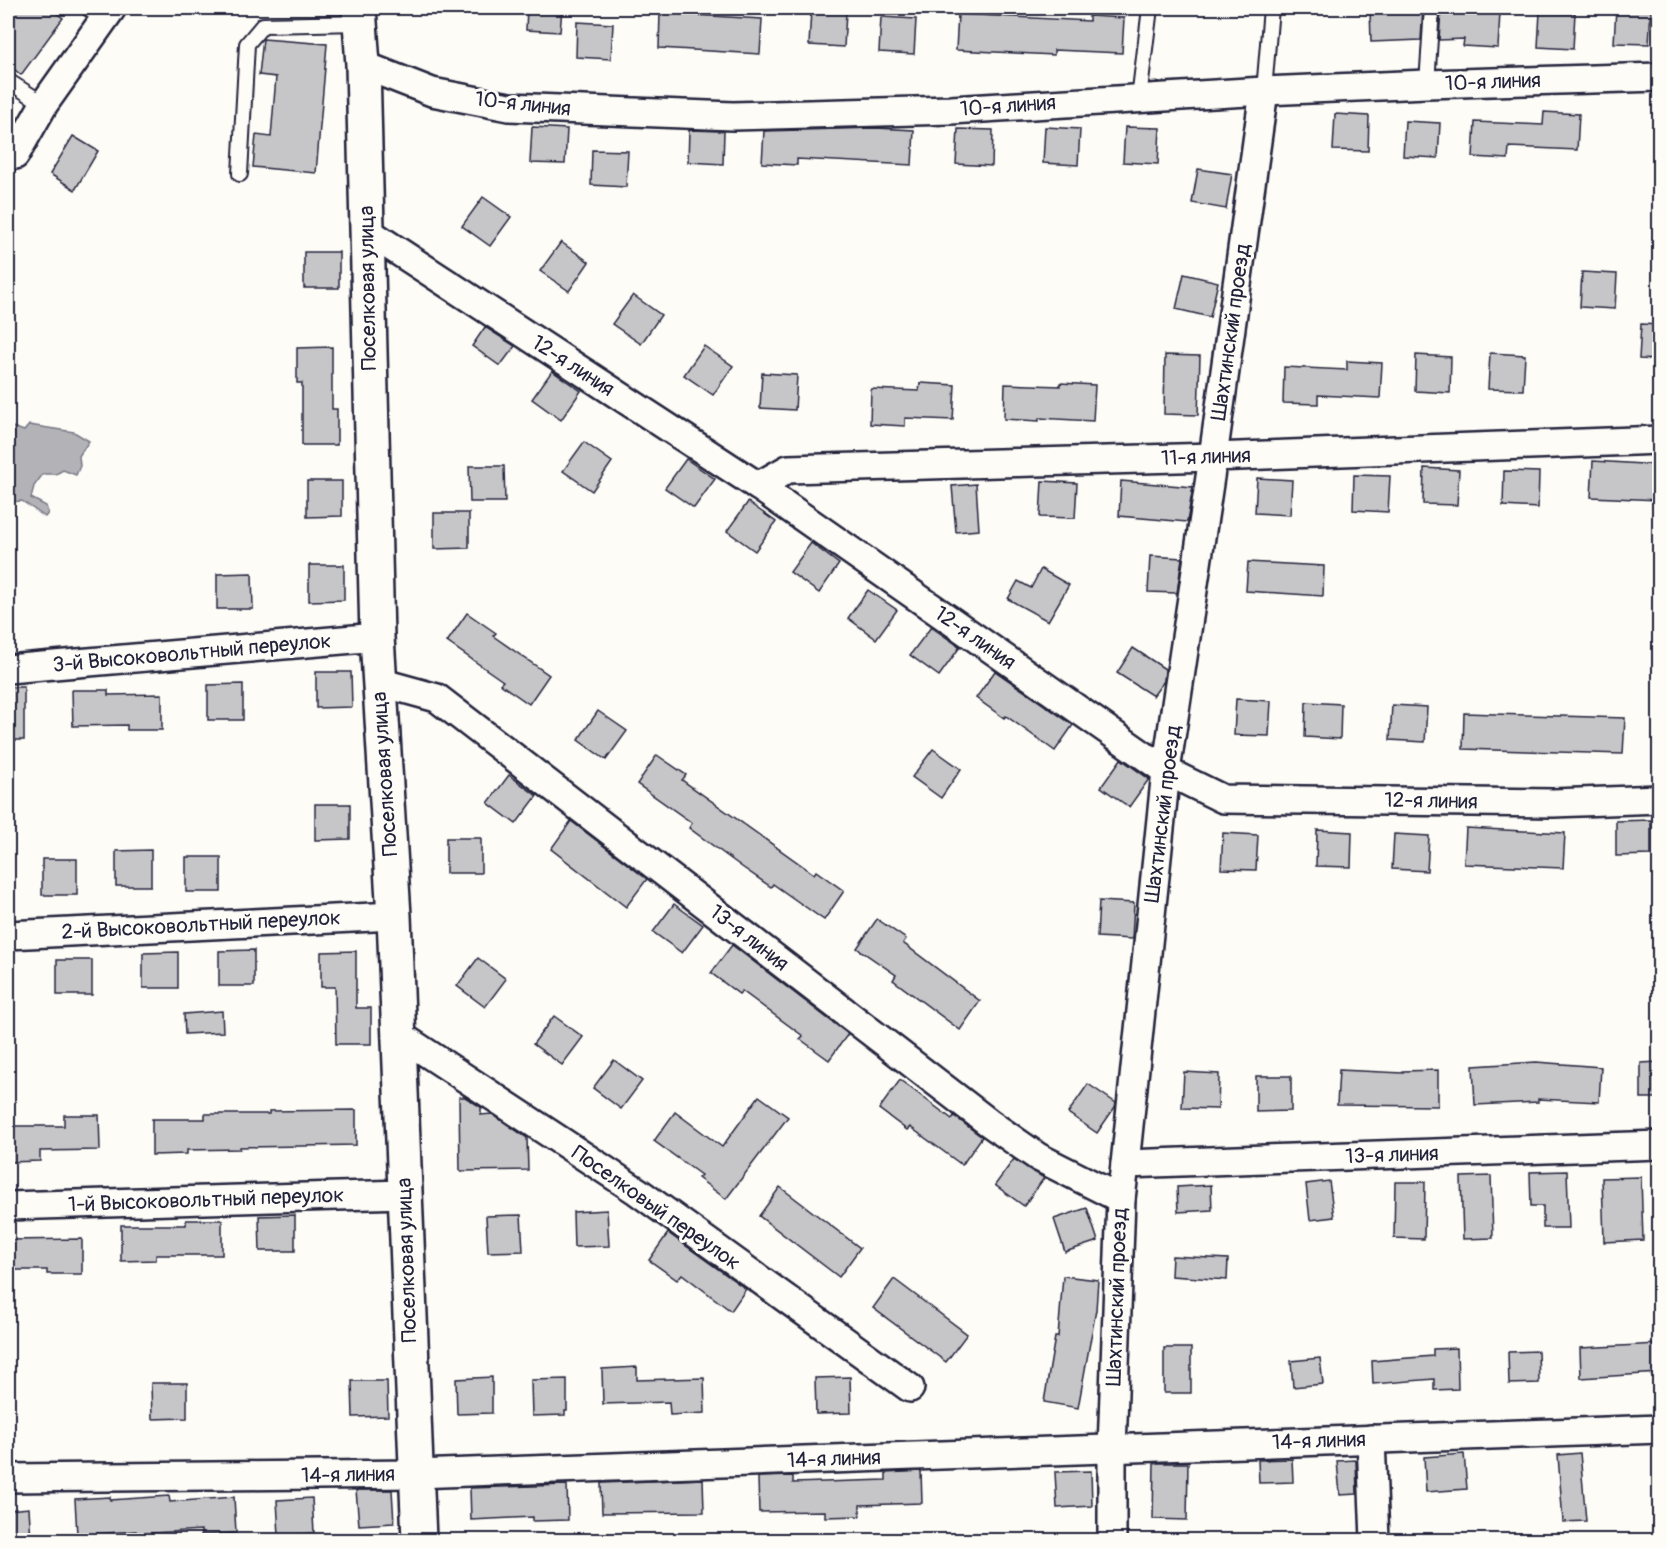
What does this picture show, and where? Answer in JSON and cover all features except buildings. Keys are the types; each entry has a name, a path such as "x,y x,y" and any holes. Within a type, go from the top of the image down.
{"street":[{"path":"15,156 101,11"},
{"name":"Поселковая улица","path":"360,15 377,637 394,916 419,1540"},
{"name":"10-я линия","path":"363,65 432,92 509,107 733,116 951,110 1264,91 1659,76"},
{"name":"Шахтинский проезд","path":"1112,1540 1112,1449 1121,1199 1166,771 1214,457 1264,91"},
{"name":"12-я линия","path":"367,231 758,486 1166,771 1223,800 1553,802 1659,799"},
{"name":"11-я линия","path":"758,486 788,469 1214,457 1659,440"},
{"name":"3-й Высоковольтный переулок","path":"8,669 377,637"},
{"name":"13-я линия","path":"379,682 438,698 988,1122 1038,1157 1121,1199"},
{"name":"2-й Высоковольтный переулок","path":"8,935 394,916"},
{"name":"Поселковый переулок","path":"398,1034 637,1191 910,1388"},
{"name":"13-я линия","path":"1125,1164 1659,1145"},
{"name":"1-й Высоковольтный переулок","path":"8,1206 404,1194"},
{"name":"14-я линия","path":"8,1478 416,1474 1659,1429"},
{"path":"1371,1439 1375,1540"}],"lane":[{"path":"1139,98 1150,8"},
{"path":"1264,91 1271,8"},
{"path":"1427,84 1432,8"},
{"path":"240,174 247,44 263,25 360,15"},
{"path":"8,81 45,104"}],"shaded area":[{"path":"29,425 74,432 89,441 79,456 80,466 76,475 63,470 56,474 43,474 34,486 31,498 46,506 48,513 45,517 22,501 8,502 8,428 13,427 24,431"}]}
